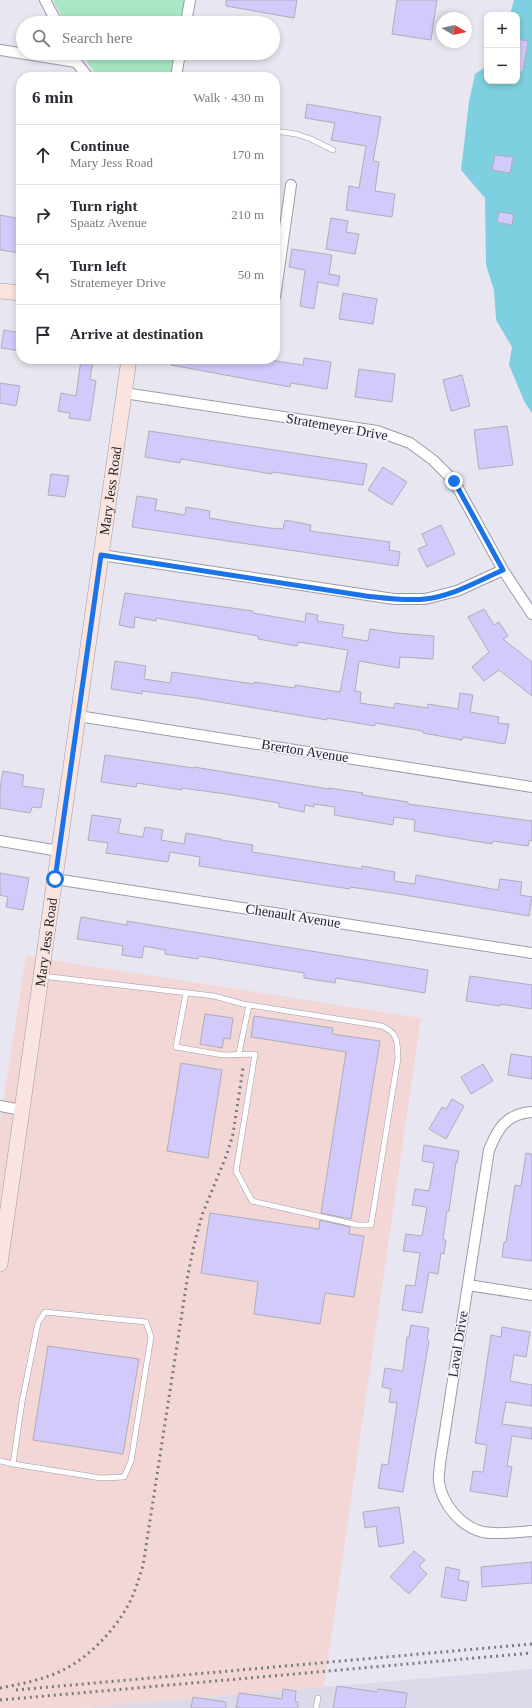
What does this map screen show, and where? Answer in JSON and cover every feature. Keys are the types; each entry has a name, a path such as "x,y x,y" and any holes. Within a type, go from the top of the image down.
{"street":[{"path":"46,0 54,16"},
{"path":"187,16 190,0"},
{"path":"0,50 16,52"},
{"path":"75,60 84,72"},
{"path":"177,72 179,60"},
{"path":"280,262 291,185"},
{"path":"0,291 16,293"},
{"name":"Mary Jess Road","path":"0,1264 128,364"},
{"name":"Stratemeyer Drive","path":"124,393 377,432 410,443 433,460 454,481 503,570 532,614"},
{"path":"101,555 394,599 425,599 457,591 503,570"},
{"name":"Brerton Avenue","path":"78,716 532,787"},
{"path":"0,842 59,851"},
{"name":"Chenault Avenue","path":"55,879 532,953"},
{"path":"0,1106 21,1110"},
{"name":"Laval Drive","path":"532,1112 516,1115 506,1121 496,1132 488,1150 440,1463 439,1481 442,1496 463,1522 482,1532 499,1534 532,1531"},
{"path":"468,1285 532,1295"}],"lane":[{"path":"280,132 311,139 333,150"},
{"path":"41,976 214,996 249,1005 382,1026 390,1030 397,1037 398,1058 371,1225 358,1225 252,1201 236,1171 255,1054 223,1055 176,1048 186,993"},
{"path":"239,1054 249,1005"},
{"path":"0,1461 13,1464 101,1478 124,1477 131,1460 151,1337 146,1322 45,1312 38,1323 22,1402 13,1464"},
{"path":"316,1708 318,1698"}],"shaded area":[{"path":"26,956 421,1018 324,1687 82,1708 0,1708 0,1123"},
{"path":"532,1669 532,1708 82,1708 324,1687"}],"green space":[{"path":"53,0 186,0 183,16 61,16"},
{"path":"86,60 175,60 172,72 94,72"}],"water":[{"path":"514,0 532,0 532,413 525,403 509,365 512,347 496,320 494,290 486,265 485,198 461,170 469,102 475,74 484,68 484,84 520,84 520,12 511,12"}],"building":[{"path":"226,0 297,0 294,18 226,6"},
{"path":"397,0 437,0 431,40 392,34"},
{"path":"520,40 528,41 523,72 520,72"},
{"path":"307,104 381,117 373,161 379,162 375,191 395,194 392,217 346,210 349,186 359,188 366,146 331,140 335,123 305,118"},
{"path":"495,155 513,157 510,173 492,170"},
{"path":"499,212 514,214 512,225 497,222"},
{"path":"0,215 16,218 16,252 0,250"},
{"path":"331,218 348,221 346,232 359,234 355,254 326,249"},
{"path":"292,249 332,255 329,274 340,276 338,286 318,282 314,309 300,306 305,270 289,267"},
{"path":"343,293 377,299 373,324 339,319"},
{"path":"4,330 16,332 16,350 1,348"},
{"path":"304,358 331,362 327,389 291,383 290,387 171,364 280,364 280,362 303,365"},
{"path":"80,364 92,364 90,379 96,381 90,421 69,418 70,413 58,411 61,393 76,396"},
{"path":"359,369 395,374 392,402 355,397"},
{"path":"462,375 470,406 451,411 443,380"},
{"path":"0,383 20,386 16,406 0,403"},
{"path":"507,426 513,465 479,469 474,430"},
{"path":"149,431 367,464 363,485 272,472 272,474 181,459 180,463 145,457"},
{"path":"383,467 407,482 392,505 368,490"},
{"path":"51,474 69,476 65,497 48,495"},
{"path":"137,496 157,499 155,510 185,515 186,507 210,511 209,518 276,529 283,529 285,520 311,525 310,531 390,542 389,550 400,552 398,566 132,527"},
{"path":"441,525 455,554 427,567 418,549 427,545 422,534"},
{"path":"125,593 253,611 253,613 305,622 306,613 318,615 317,621 344,625 342,637 368,641 370,629 434,636 433,659 400,657 399,668 359,661 355,691 361,692 360,703 394,708 395,703 427,708 428,704 458,709 460,693 473,695 470,712 499,717 498,723 509,724 505,744 463,737 462,740 423,733 423,731 375,723 375,726 327,718 327,720 195,698 142,691 142,694 111,689 115,661 146,666 144,679 170,683 172,672 254,684 254,682 295,688 295,685 340,692 348,650 298,642 297,646 258,639 258,636 156,618 156,621 135,617 134,628 119,625"},
{"path":"484,609 494,625 499,622 508,636 503,639 532,662 532,696 499,670 484,681 472,667 489,652 468,617"},
{"path":"105,755 363,793 362,795 408,802 408,804 532,821 532,841 529,840 528,846 493,841 492,844 414,831 415,820 394,817 393,825 334,815 335,807 314,804 314,807 305,805 304,812 279,807 279,803 226,794 182,788 182,790 137,783 136,787 101,782"},
{"path":"3,771 24,775 22,786 44,789 41,808 32,807 30,813 0,808 0,788"},
{"path":"92,815 121,819 118,833 143,837 145,827 163,830 161,840 184,844 186,833 221,839 253,845 252,852 362,869 362,866 395,872 394,881 415,884 416,875 498,890 500,879 522,882 520,895 532,897 529,916 392,893 350,887 350,889 199,866 200,857 170,852 168,862 106,853 108,843 88,840"},
{"path":"0,873 29,878 23,910 6,907 8,897 0,895"},
{"path":"81,917 127,925 127,921 428,970 425,993 336,978 335,983 304,978 304,973 199,956 198,959 165,954 165,950 144,946 142,958 122,955 123,946 77,939"},
{"path":"470,976 532,985 532,1009 466,1001"},
{"path":"205,1014 233,1018 230,1039 224,1038 222,1048 200,1044"},
{"path":"254,1016 333,1028 332,1034 380,1041 351,1219 321,1213 346,1052 251,1037"},
{"path":"511,1054 532,1057 532,1079 508,1075"},
{"path":"181,1063 222,1070 208,1158 167,1151"},
{"path":"483,1064 493,1081 471,1094 461,1077"},
{"path":"452,1099 464,1106 446,1139 429,1129 442,1107 446,1109"},
{"path":"424,1145 459,1151 449,1211 447,1211 443,1240 446,1240 444,1254 441,1253 438,1274 429,1272 422,1313 402,1310 406,1285 415,1286 420,1253 403,1251 406,1234 422,1236 427,1207 412,1205 415,1189 429,1191 434,1163 422,1161"},
{"path":"526,1153 532,1154 532,1261 502,1257 504,1242 506,1242 515,1185 521,1186"},
{"path":"210,1213 319,1229 320,1220 350,1227 349,1234 364,1236 354,1297 325,1293 320,1324 254,1314 258,1282 201,1273"},
{"path":"411,1325 429,1328 427,1340 429,1341 403,1492 378,1488 382,1464 388,1465 397,1403 389,1402 391,1389 382,1387 385,1368 403,1371 407,1337 409,1337"},
{"path":"502,1327 530,1332 526,1357 514,1355 510,1381 532,1385 532,1406 506,1402 502,1424 532,1428 532,1439 512,1436 507,1466 512,1467 507,1497 470,1491 473,1471 483,1472 487,1445 475,1443 491,1335 501,1337"},
{"path":"48,1346 139,1359 123,1454 33,1440"},
{"path":"399,1507 404,1543 379,1547 376,1526 365,1528 363,1512"},
{"path":"414,1551 425,1560 419,1566 427,1574 409,1594 390,1577"},
{"path":"532,1562 532,1583 482,1587 481,1567"},
{"path":"446,1567 460,1570 458,1580 469,1582 466,1601 441,1597"},
{"path":"337,1686 377,1692 378,1689 407,1693 405,1708 333,1708"},
{"path":"283,1689 296,1691 295,1701 298,1702 298,1708 236,1708 239,1693 282,1699"},
{"path":"193,1697 226,1702 226,1708 191,1708"}],"railway":[{"path":"0,1688 46,1677 72,1665 104,1639 121,1617 133,1595 143,1566 188,1274 194,1245 202,1215 227,1154 233,1134 243,1068"},
{"path":"16,1690 532,1644"},
{"path":"0,1700 532,1653"}],"route":[{"path":"55,879 101,555 366,596 394,599 425,599 457,591 503,570 454,481"}]}
